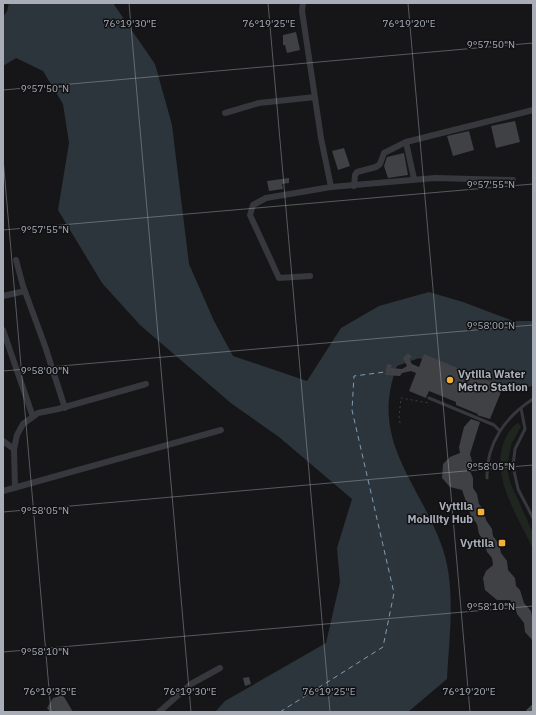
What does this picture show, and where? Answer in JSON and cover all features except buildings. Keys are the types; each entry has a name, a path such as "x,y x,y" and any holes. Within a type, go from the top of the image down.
{"main road":[{"path":"530,712 533,709"}],"street":[{"path":"303,3 321,138 331,187"},
{"path":"225,113 259,103 315,97"},
{"path":"354,186 355,175 357,172 376,167 380,164 384,153 406,142 533,110"},
{"path":"406,142 414,179"},
{"path":"310,276 279,278 250,215 253,205 266,198 331,187 354,186 414,179 475,177 513,180"},
{"path":"16,260 65,408"},
{"path":"3,296 25,291"},
{"path":"3,330 33,417"},
{"path":"15,488 14,449 17,435 22,424 38,413 65,408 146,384"},
{"path":"3,491 221,430"},
{"path":"3,441 14,449"},
{"path":"159,712 191,684 220,668"}],"lane":[{"path":"429,398 494,425 499,430"},
{"path":"487,478 489,455 499,430 521,408 533,400"},
{"path":"521,408 525,429 515,449 513,466 517,485 533,518"}],"path":[{"path":"408,356 406,358 411,368"},
{"path":"385,372 398,372 411,368 449,382 442,397"},
{"path":"400,423 399,417 401,398 431,404"}],"shaded area":[{"path":"9,3 113,3 155,64 172,125 189,264 214,321 233,356 307,381 341,328 379,306 429,292 463,302 513,321 533,321 533,385 529,387 506,391 419,358 397,366 390,392 389,416 393,438 400,459 441,544 449,577 451,611 447,679 408,712 215,712 225,701 326,643 340,582 337,548 352,499 279,437 232,404 140,325 102,283 58,210 69,143 63,104 43,71 16,58 3,66 3,17 7,11"},
{"path":"518,423 521,426 511,445 507,468 510,482 533,533 533,549 507,494 501,465 501,451 506,437 512,427"}],"ferry route":[{"path":"280,712 383,647 394,593 352,410 354,376 385,372"}],"place":[{"name":"Vytilla Water Metro Station","path":"450,380"},
{"name":"Vyttila Mobility Hub","path":"481,512"},
{"name":"Vyttila","path":"502,543"}]}
